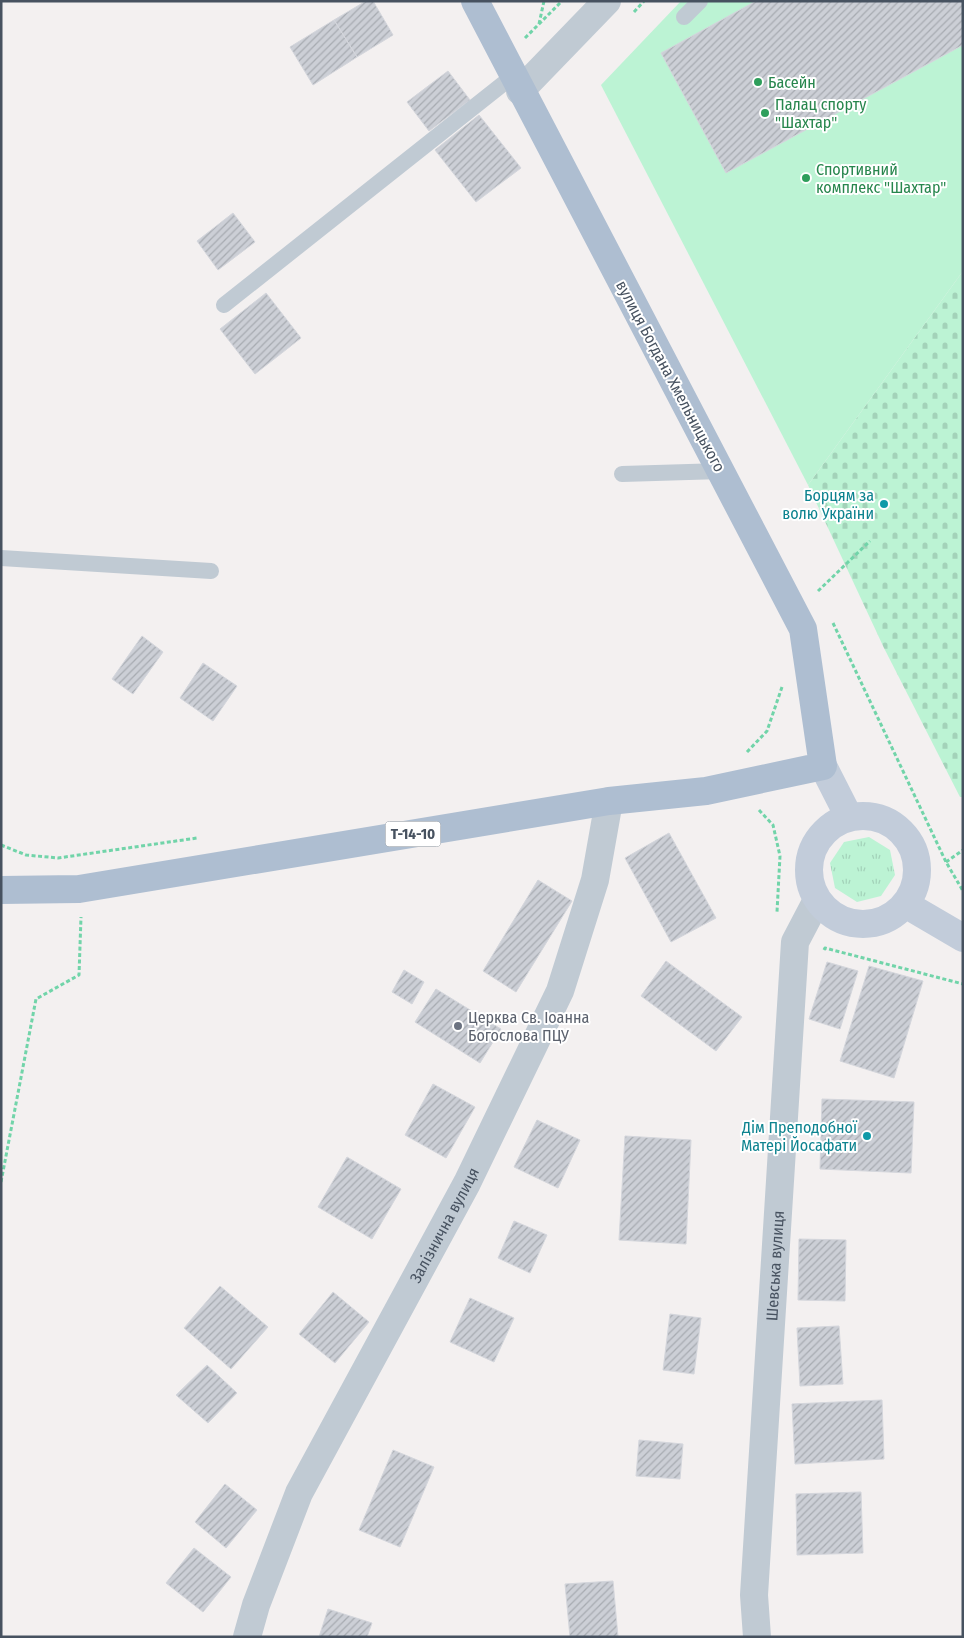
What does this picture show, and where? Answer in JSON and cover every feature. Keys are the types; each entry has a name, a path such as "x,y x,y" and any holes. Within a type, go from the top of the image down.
{"main road":[{"name":"вулиця Богдана Хмельницького","path":"475,1 803,629 823,766"},
{"name":"Т-14-10","path":"1,890 79,889 609,801 706,791 823,766"},
{"path":"823,766 849,817"},
{"path":"866,815 882,819 897,827 908,840 915,855 918,872 914,889 906,904 885,919 860,924 836,916 817,900 810,884 809,867 812,850 820,836 833,824 849,817 866,815"},
{"path":"906,904 963,938"}],"street":[{"path":"517,83 607,1"},
{"name":"Залізнична вулиця","path":"247,1637 256,1605 299,1493 467,1183 560,991 595,880 609,801"},
{"name":"Шевська вулиця","path":"757,1637 755,1585 795,942 817,900"}],"lane":[{"path":"684,17 700,1"},
{"path":"224,305 517,83"},
{"path":"622,474 722,471"},
{"path":"1,558 211,571"}],"path":[{"path":"539,24 544,1"},
{"path":"524,39 562,1"},
{"path":"818,591 870,541"},
{"path":"740,759 767,731 783,682"},
{"path":"1,845 26,855 58,858 206,836"},
{"path":"946,862 963,850"}],"green space":[{"name":"Спортивний комплекс \"Шахтар\"","path":"681,1 963,1 963,271 808,485 601,85"},
{"path":"963,271 963,797 960,797 884,648 808,485"},
{"path":"869,837 890,850 895,875 881,896 857,902 835,888 830,863 844,842"}],"building":[{"path":"366,1 373,1 393,35 357,57 334,20"},
{"name":"Палац спорту \"Шахтар\"","path":"756,1 963,1 963,45 726,173 661,53"},
{"path":"334,20 357,57 313,85 290,47"},
{"path":"448,71 470,100 429,131 407,102"},
{"path":"479,115 521,168 476,202 435,150"},
{"path":"233,213 255,242 218,270 197,241"},
{"path":"266,293 301,338 255,374 220,329"},
{"path":"142,636 163,652 133,694 112,679"},
{"path":"203,663 237,686 213,721 180,698"},
{"path":"669,833 716,918 671,942 625,858"},
{"path":"538,880 572,901 516,992 483,971"},
{"path":"666,961 742,1017 716,1051 641,996"},
{"path":"827,962 858,971 840,1029 809,1019"},
{"path":"869,966 923,981 894,1078 840,1061"},
{"path":"404,970 424,982 412,1004 392,992"},
{"name":"Церква Св. Іоанна Богослова ПЦУ","path":"436,989 501,1029 480,1063 415,1022"},
{"path":"433,1084 475,1107 446,1158 405,1135"},
{"name":"Дім Преподобної Матері Йосафати","path":"822,1099 914,1102 911,1173 820,1169"},
{"path":"537,1120 580,1140 558,1188 514,1167"},
{"path":"625,1136 691,1140 686,1244 619,1240"},
{"path":"347,1157 401,1189 372,1239 318,1207"},
{"path":"514,1221 547,1235 530,1273 498,1258"},
{"path":"799,1239 846,1240 845,1301 798,1300"},
{"path":"220,1286 268,1327 231,1369 184,1328"},
{"path":"333,1292 369,1322 335,1363 299,1334"},
{"path":"470,1298 514,1318 494,1362 450,1342"},
{"path":"670,1314 701,1318 694,1374 663,1370"},
{"path":"839,1326 843,1384 800,1386 797,1328"},
{"path":"207,1365 237,1393 208,1423 176,1395"},
{"path":"882,1400 884,1459 795,1464 792,1404"},
{"path":"639,1440 683,1444 680,1479 636,1476"},
{"path":"393,1450 434,1467 400,1547 359,1530"},
{"path":"225,1484 257,1510 226,1548 195,1522"},
{"path":"861,1492 863,1553 797,1555 796,1494"},
{"path":"194,1548 231,1577 203,1612 166,1583"},
{"path":"613,1581 618,1637 570,1637 565,1584"},
{"path":"328,1609 372,1623 367,1637 319,1637"}],"place":[{"name":"Басейн","path":"758,82"},
{"name":"Палац спорту \"Шахтар\"","path":"765,113"},
{"name":"Спортивний комплекс \"Шахтар\"","path":"806,178"},
{"name":"Борцям за волю України","path":"884,504"},
{"name":"Церква Св. Іоанна Богослова ПЦУ","path":"458,1026"},
{"name":"Дім Преподобної Матері Йосафати","path":"867,1136"}]}
